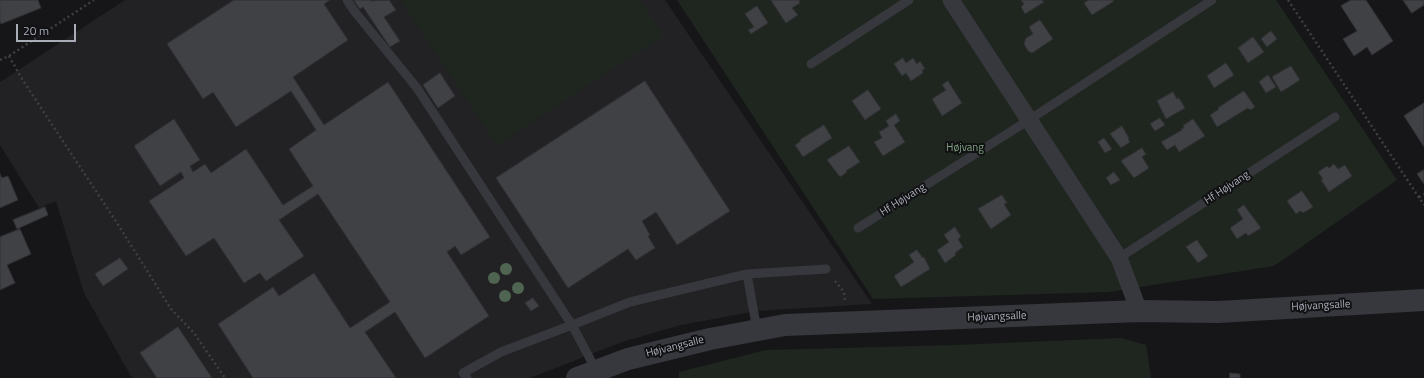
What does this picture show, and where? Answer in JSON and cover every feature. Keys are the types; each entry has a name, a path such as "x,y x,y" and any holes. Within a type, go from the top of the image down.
{"street":[{"path":"951,0 1119,258 1139,311"},
{"name":"Højvangsalle","path":"587,374 628,359 710,339 785,325 1139,311 1218,312 1424,300"}],"lane":[{"path":"347,0 355,12 417,88 572,325 587,374"},
{"path":"811,64 909,0"},
{"name":"Hf Højvang","path":"858,228 1029,120 1212,0"},
{"name":"Hf Højvang","path":"1119,258 1335,117"},
{"path":"467,378 463,373 501,352 630,302 747,274 826,269"},
{"path":"747,274 757,330"}],"path":[{"path":"0,60 94,0"},
{"path":"1290,1 1424,204"},
{"path":"8,56 117,223 171,310 194,333 225,378"},
{"path":"1420,197 1424,194"},
{"path":"826,269 844,292 847,323"}],"shaded area":[{"path":"125,0 665,0 872,304 757,311 681,325 622,342 530,378 132,378 84,293 56,201 39,208 0,145 0,82"}],"green space":[{"path":"401,0 640,0 664,36 497,145"},
{"name":"Højvang","path":"677,0 1276,0 1397,180 1274,266 1109,292 873,299"},
{"path":"1121,338 1146,345 1151,378 679,378 679,372 766,350 955,345"}],"building":[{"path":"0,0 38,0 41,8 1,24"},
{"path":"234,0 330,0 324,4 348,40 293,77 324,125 388,82 490,237 461,255 455,246 447,252 489,316 425,358 395,312 365,332 396,378 253,378 218,324 273,287 279,296 314,273 350,328 390,302 318,194 279,220 304,256 266,281 260,273 244,283 214,238 186,256 149,201 184,178 181,172 160,186 134,146 174,119 200,160 190,166 193,172 205,164 211,173 246,149 283,205 313,186 289,149 316,130 291,91 236,127 213,92 203,99 167,44"},
{"path":"354,0 389,0 396,10 384,17 400,41 390,47 363,7 360,9"},
{"path":"771,0 799,0 800,3 792,8 798,15 786,23"},
{"path":"1021,0 1042,0 1044,2 1025,14 1021,7 1024,4"},
{"path":"1089,0 1114,1 1092,15 1084,3"},
{"path":"1351,0 1366,0 1393,41 1372,55 1367,47 1354,56 1343,39 1357,31 1341,6"},
{"path":"1403,0 1424,0 1424,5 1412,13"},
{"path":"757,6 768,23 751,34 748,30 754,27 745,14"},
{"path":"1040,20 1053,39 1032,53 1028,51 1024,44 1026,38 1033,34 1029,27"},
{"path":"1271,31 1277,39 1267,47 1261,39"},
{"path":"1253,37 1264,52 1248,63 1238,48"},
{"path":"903,58 906,63 913,58 917,64 920,61 925,69 922,70 923,73 911,81 906,73 902,76 894,64"},
{"path":"1226,63 1234,75 1214,88 1207,76"},
{"path":"1291,66 1300,80 1281,92 1272,77"},
{"path":"440,73 455,96 438,108 423,85"},
{"path":"1268,75 1276,87 1266,93 1259,82"},
{"path":"645,81 730,211 677,245 656,212 642,221 655,248 636,260 628,249 568,288 496,178"},
{"path":"948,81 962,103 942,116 932,99 946,90 942,85"},
{"path":"868,90 881,109 865,120 852,101"},
{"path":"1244,91 1255,107 1250,110 1248,108 1217,127 1210,115"},
{"path":"1173,92 1185,108 1166,119 1157,101"},
{"path":"1424,103 1424,147 1404,116"},
{"path":"896,114 900,121 894,125 905,142 883,156 874,142 882,138 879,132 889,126 886,121"},
{"path":"1160,118 1165,125 1155,131 1150,124"},
{"path":"1193,119 1205,136 1179,152 1175,145 1167,150 1161,142 1182,130 1181,129 1184,128 1183,126"},
{"path":"824,125 832,138 803,157 795,145 801,141 800,140"},
{"path":"1122,126 1130,142 1121,148 1110,134"},
{"path":"1104,138 1112,149 1105,153 1098,142"},
{"path":"849,146 860,162 840,177 827,160"},
{"path":"1142,148 1146,154 1142,157 1149,168 1134,178 1121,161"},
{"path":"1334,164 1338,169 1345,165 1352,176 1329,192 1321,180 1323,179 1318,172 1327,166 1329,168"},
{"path":"1424,170 1424,184 1417,174"},
{"path":"1114,172 1120,180 1111,185 1106,178"},
{"path":"0,174 2,178 8,176 18,200 0,208"},
{"path":"1302,191 1313,207 1303,213 1301,211 1296,214 1287,201"},
{"path":"1002,195 1007,203 1004,204 1011,215 991,229 978,209"},
{"path":"1244,205 1261,228 1248,236 1246,233 1237,239 1230,228 1243,219 1237,210"},
{"path":"45,207 48,215 17,229 13,220"},
{"path":"955,227 961,237 958,239 963,247 955,253 956,255 945,263 937,250 949,242 944,235"},
{"path":"20,229 31,254 7,265 15,283 0,290 0,237"},
{"path":"1197,240 1208,256 1198,263 1186,247"},
{"path":"917,250 923,258 924,257 930,269 901,287 894,276 914,262 909,255"},
{"path":"120,258 128,269 103,286 95,274"},
{"path":"533,298 539,306 531,311 525,303"},
{"path":"178,327 212,378 157,378 140,353"},
{"path":"1230,373 1240,374 1240,378 1230,378"}]}
